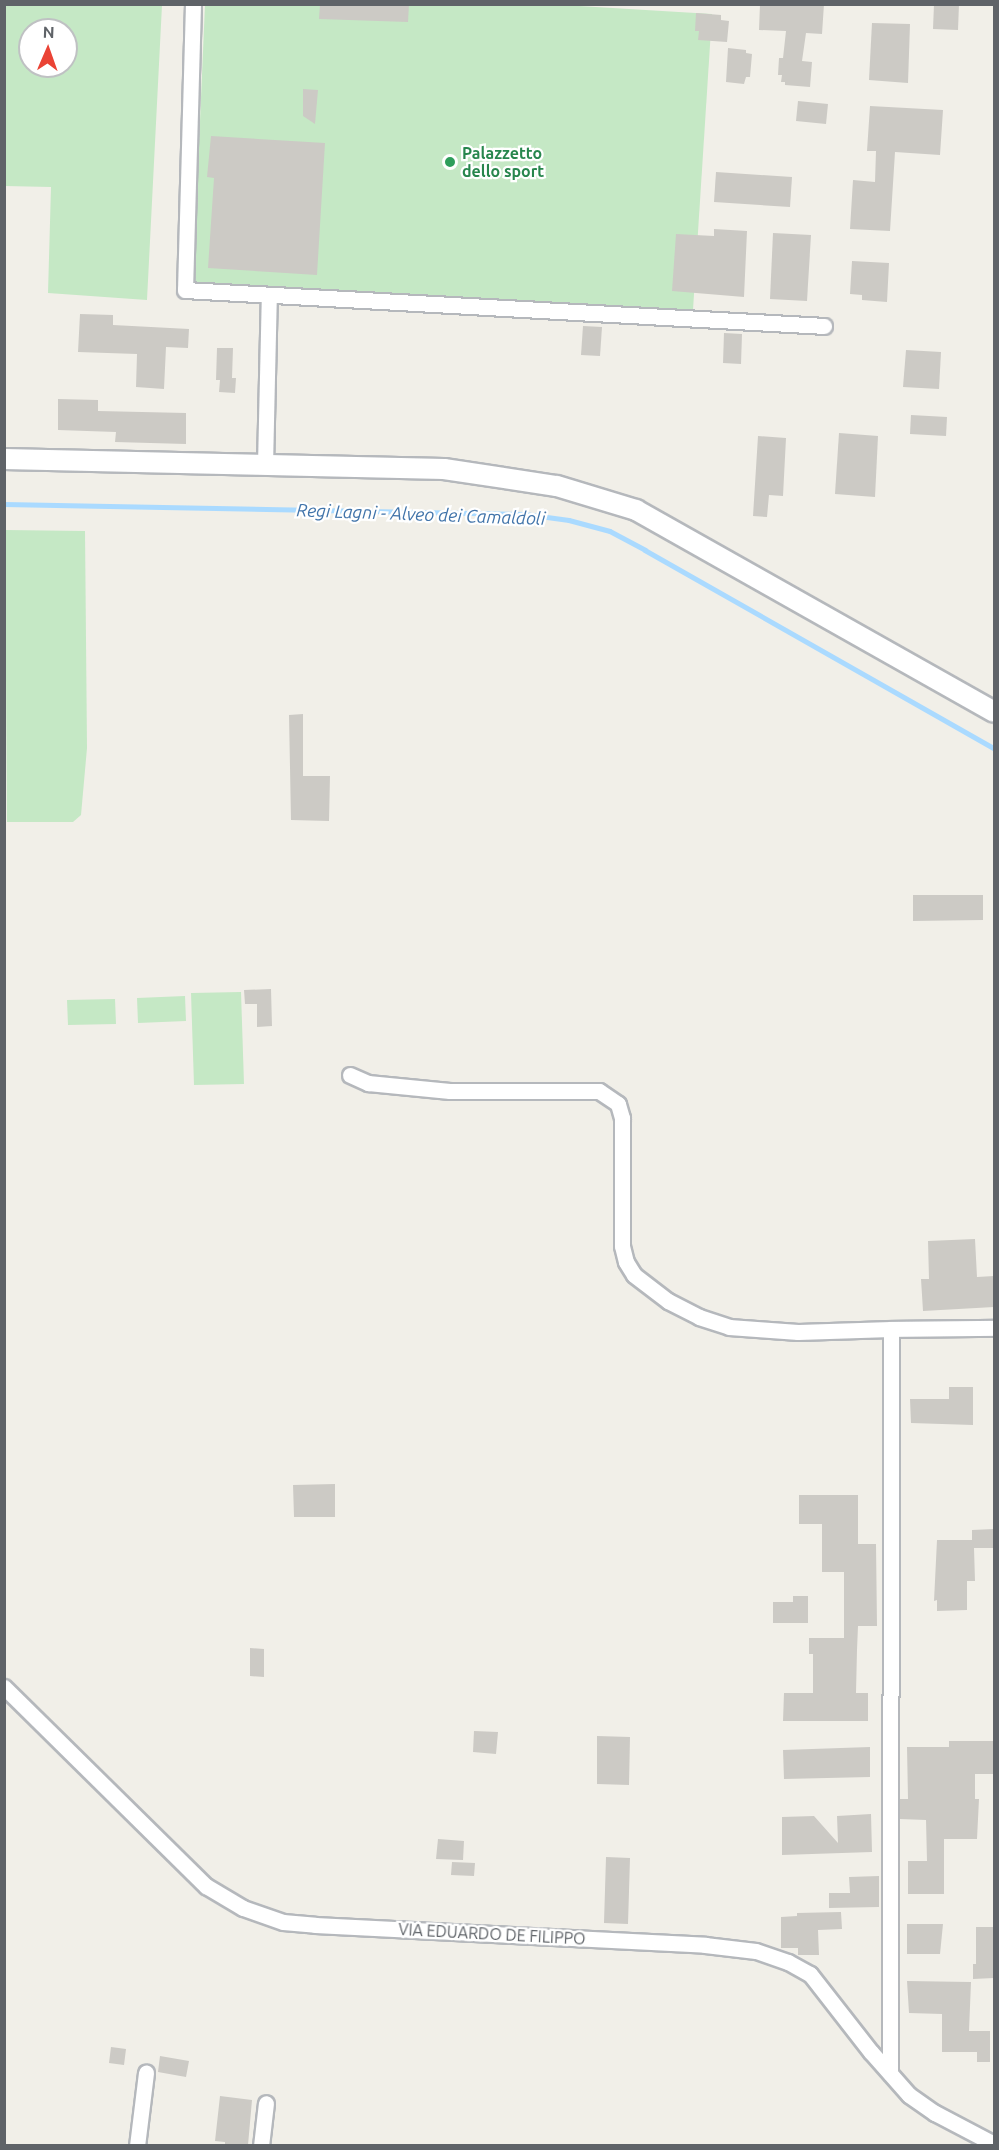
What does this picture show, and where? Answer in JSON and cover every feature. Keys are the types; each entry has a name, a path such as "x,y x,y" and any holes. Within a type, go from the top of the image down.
{"street":[{"path":"193,4 184,290 824,326"},
{"path":"265,465 269,295"},
{"path":"4,459 444,469 557,486 636,510 994,712"},
{"path":"350,1075 368,1083 450,1091 586,1090 605,1094 618,1104 622,1118 622,1246 626,1262 634,1275 668,1301 699,1317 729,1327 798,1332 994,1328"},
{"path":"890,2073 891,1329"},
{"name":"VIA EDUARDO DE FILIPPO","path":"4,1687 206,1886 243,1908 283,1922 315,1925 705,1945 756,1951 788,1962 810,1974 890,2073 918,2101 994,2144"},
{"path":"137,2145 146,2073"},
{"path":"261,2145 266,2103"}],"green space":[{"name":"Palazzetto dello sport","path":"546,4 712,14 693,310 193,283 205,5"},
{"path":"4,5 162,5 147,300 48,293 51,187 5,186"},
{"path":"5,530 85,531 87,748 81,815 73,822 7,822"},
{"path":"241,992 244,1084 194,1085 191,993"},
{"path":"185,996 186,1021 138,1023 137,998"},
{"path":"115,999 116,1024 68,1025 67,1000"}],"building":[{"path":"320,4 409,4 408,22 319,19"},
{"path":"760,4 824,4 822,34 806,33 802,61 812,62 810,87 785,85 785,82 781,82 782,75 778,75 779,58 783,58 786,31 759,30"},
{"path":"934,4 959,4 958,30 933,29"},
{"path":"696,13 721,15 721,20 729,21 727,42 698,40 699,31 695,31"},
{"path":"872,23 910,24 908,83 869,80"},
{"path":"728,48 746,50 746,53 752,54 750,77 746,77 744,84 726,82"},
{"path":"303,89 318,90 315,124 303,116"},
{"path":"798,101 828,104 826,124 796,121"},
{"path":"870,106 943,110 940,155 895,152 890,231 850,229 853,180 875,182 876,151 867,151"},
{"path":"211,136 325,143 317,275 208,268 214,178 207,177"},
{"path":"716,172 792,177 790,207 714,202"},
{"path":"714,229 747,231 744,297 672,291 676,234 714,236"},
{"path":"773,233 811,235 807,301 770,299"},
{"path":"852,261 889,263 887,302 862,300 862,295 850,294"},
{"path":"80,314 113,315 113,325 189,329 188,348 166,347 164,389 136,387 137,354 78,352"},
{"path":"583,326 602,327 600,356 581,355"},
{"path":"724,333 742,334 741,364 723,363"},
{"path":"217,348 233,348 232,378 236,378 235,393 219,392 220,380 216,380"},
{"path":"906,350 941,352 939,389 903,387"},
{"path":"58,399 98,400 98,411 186,413 186,444 115,442 116,432 58,430"},
{"path":"911,415 947,417 946,436 910,434"},
{"path":"839,433 878,436 875,497 835,494"},
{"path":"758,436 786,438 783,496 769,495 767,517 753,516"},
{"path":"303,714 303,776 330,776 329,821 291,820 289,715"},
{"path":"913,895 983,895 983,920 913,921"},
{"path":"271,989 272,1026 257,1027 257,1004 245,1004 244,990"},
{"path":"975,1239 977,1277 994,1276 994,1307 923,1311 921,1279 929,1279 928,1241"},
{"path":"949,1387 973,1387 973,1425 911,1423 910,1399 949,1399"},
{"path":"335,1484 335,1517 294,1517 293,1485"},
{"path":"799,1495 858,1495 858,1544 876,1544 877,1626 858,1626 856,1693 868,1693 868,1721 783,1721 784,1693 813,1693 813,1654 809,1654 809,1638 844,1638 844,1572 822,1572 822,1524 799,1524"},
{"path":"994,1529 994,1548 974,1548 975,1581 967,1581 967,1610 937,1611 937,1600 934,1601 937,1540 972,1540 972,1530"},
{"path":"793,1596 808,1596 808,1623 773,1623 773,1602 793,1602"},
{"path":"250,1648 264,1649 264,1677 250,1676"},
{"path":"474,1731 498,1732 496,1754 473,1752"},
{"path":"597,1736 630,1737 629,1785 597,1784"},
{"path":"949,1741 994,1741 994,1774 975,1774 975,1799 979,1799 977,1839 944,1839 944,1894 908,1894 908,1861 927,1861 926,1820 900,1819 900,1799 908,1799 907,1747 949,1747"},
{"path":"870,1747 870,1777 784,1779 783,1750"},
{"path":"871,1814 872,1852 782,1855 782,1817 814,1816 838,1843 837,1816"},
{"path":"438,1839 464,1841 463,1860 436,1859"},
{"path":"606,1857 630,1858 628,1924 604,1923"},
{"path":"452,1862 475,1863 474,1876 451,1875"},
{"path":"879,1876 879,1907 829,1908 829,1893 850,1893 849,1877"},
{"path":"841,1912 842,1929 818,1930 819,1955 798,1955 798,1948 781,1948 781,1917 797,1916 797,1913"},
{"path":"907,1924 943,1924 940,1954 907,1954"},
{"path":"976,1927 994,1927 994,1978 973,1979 973,1964 976,1964"},
{"path":"907,1981 971,1982 969,2031 990,2031 990,2062 977,2062 977,2052 942,2052 942,2014 909,2013"},
{"path":"111,2047 126,2049 124,2065 109,2063"},
{"path":"160,2056 189,2061 186,2077 158,2072"},
{"path":"220,2096 252,2100 248,2145 225,2145 225,2142 215,2141"}],"waterway":[{"name":"Regi Lagni - Alveo dei Camaldoli","path":"4,504 525,514 569,520 610,531 994,748"}],"place":[{"name":"Palazzetto dello sport","path":"450,162"}]}
